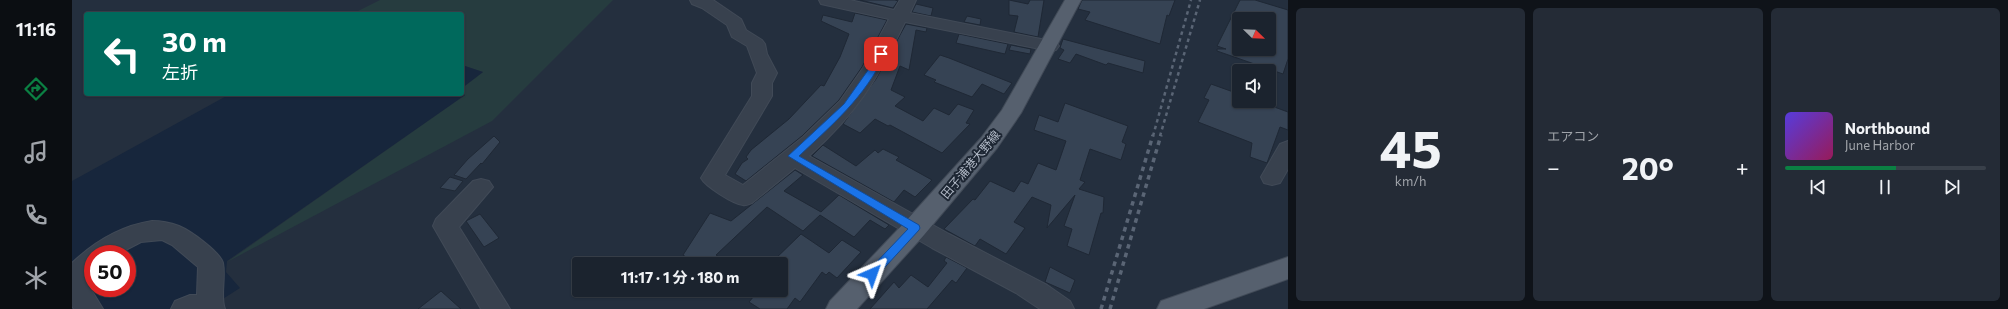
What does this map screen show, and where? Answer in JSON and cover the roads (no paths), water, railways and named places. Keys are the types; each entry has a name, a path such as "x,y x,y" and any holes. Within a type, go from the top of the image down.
{"main road":[{"name":"田子浦港大野線","path":"840,309 915,228 988,143 1011,113 1050,46 1073,0"},
{"path":"1171,309 1288,268"}],"street":[{"path":"698,0 708,4 735,23 738,33 756,44 758,54 767,73 762,83 762,96 712,178 744,197 847,106 875,66 904,8"},
{"path":"827,0 904,8 1050,46"},
{"path":"1272,177 1288,149"},
{"path":"792,156 915,228 1044,296 1060,309"},
{"path":"481,187 445,226 496,309"},
{"path":"114,245 126,238 141,233 161,230 172,233 210,262 212,279 202,308"},
{"path":"84,268 78,274 78,294 89,309"}],"water":[{"path":"464,66 483,72 464,86"},
{"path":"226,96 464,96 227,261 226,272 240,288 207,309 72,309 72,181"}],"railway":[{"path":"1153,136 1191,0"},
{"path":"1160,136 1200,0"},
{"path":"1101,309 1153,135"},
{"path":"1110,309 1161,135"}]}
